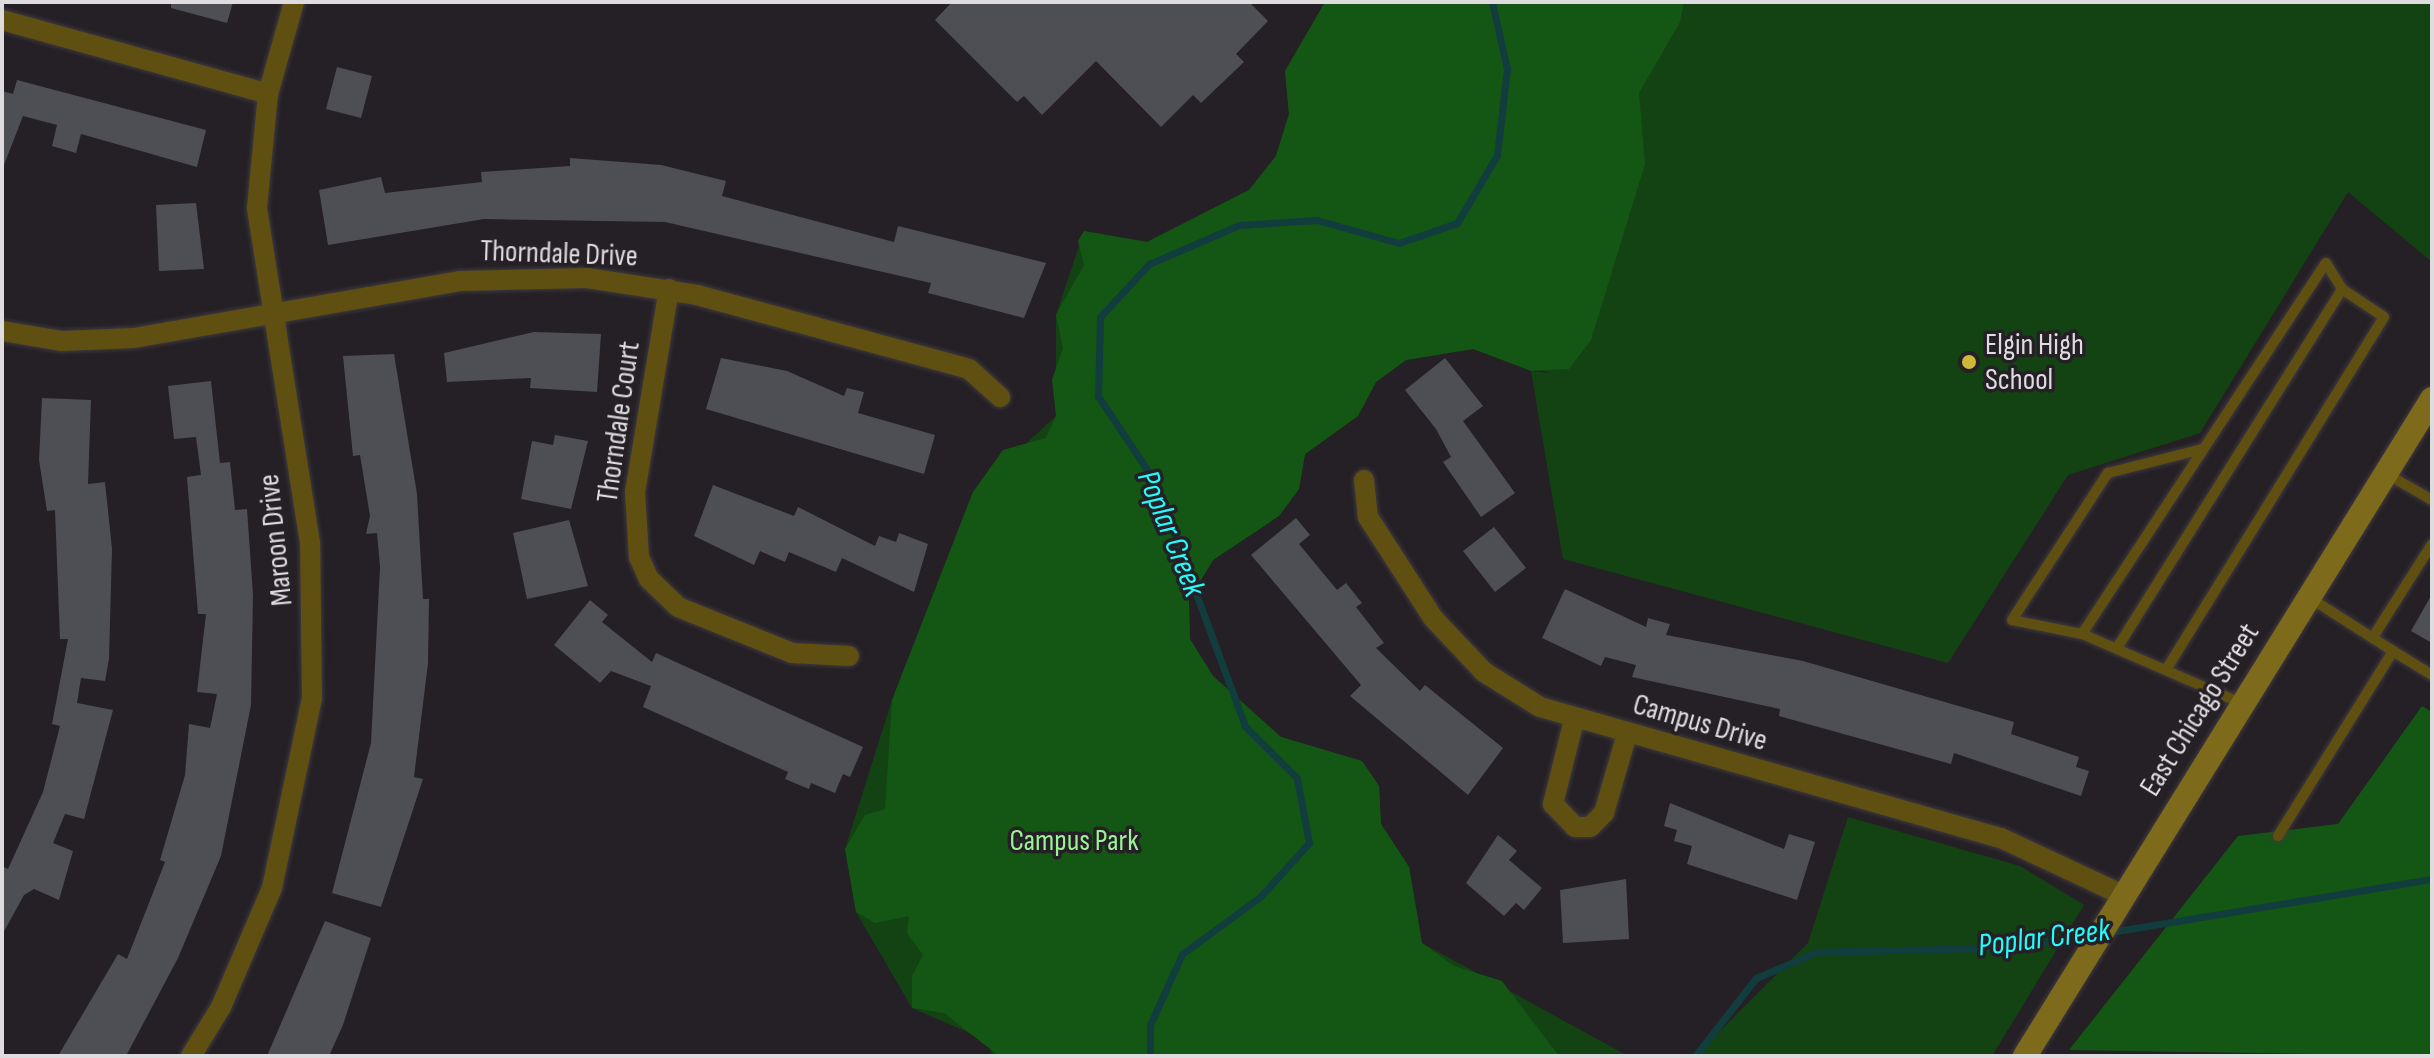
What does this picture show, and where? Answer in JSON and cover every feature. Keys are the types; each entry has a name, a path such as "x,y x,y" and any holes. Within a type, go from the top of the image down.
{"main road":[{"name":"East Chicago Street","path":"2025,1056 2432,399"}],"street":[{"name":"Maroon Drive","path":"191,1056 221,1007 272,888 312,698 310,543 257,208 268,94 294,2"},
{"path":"2,20 268,94"},
{"name":"Thorndale Drive","path":"2,331 100,341 510,277 669,289 969,369 1000,397"},
{"name":"Thorndale Court","path":"669,289 635,492 639,557 649,579 678,607 792,653 849,656"},
{"name":"Campus Drive","path":"1364,480 1377,536 1462,652 1511,690 1574,720 2001,838 2125,896"},
{"path":"1574,720 1553,804 1575,827 1590,827 1604,813 1627,734"}],"lane":[{"path":"2082,634 2326,263 2342,289 2384,317 2167,668"},
{"path":"2117,648 2342,289"},
{"path":"2203,449 2108,473 2012,620 2082,634 2167,668 2241,703"},
{"path":"2385,473 2432,500"},
{"path":"2373,637 2432,544"},
{"path":"2308,597 2432,675"},
{"path":"2278,836 2393,651"}],"green space":[{"name":"Elgin High School","path":"1325,2 2432,2 2432,262 2348,192 2200,433 2068,475 1948,663 1563,559 1531,371 1551,373 1473,349 1406,360 1376,382 1358,416 1305,454 1299,489 1279,516 1213,560 1189,600 1190,639 1213,676 1281,737 1362,761 1379,786 1381,824 1409,867 1422,943 1628,1056 992,1056 988,1041 912,1008 856,912 845,849 892,700 973,492 1056,416 1056,315 1084,231 1147,242 1249,190 1276,156 1289,114 1285,71"},
{"name":"Campus Park","path":"1325,2 1684,2 1680,22 1639,93 1645,164 1591,340 1569,369 1531,371 1473,349 1406,360 1376,382 1358,416 1305,454 1299,489 1279,516 1213,560 1189,600 1190,639 1213,676 1281,737 1362,761 1379,786 1381,824 1409,867 1422,943 1454,966 1502,981 1559,1056 999,1056 944,1013 912,1008 912,976 923,955 907,933 909,916 875,923 856,912 845,849 865,815 885,809 892,700 973,492 1003,450 1046,438 1056,416 1052,380 1063,348 1056,315 1084,265 1078,241 1084,231 1147,242 1249,190 1276,156 1289,114 1285,71"},
{"path":"2422,706 2432,712 2432,1056 2069,1050 2238,836 2338,824"},
{"path":"1848,817 2020,866 2084,905 1992,1056 1695,1056 1808,943"}],"building":[{"path":"171,2 233,2 227,23 171,8"},
{"path":"952,2 1249,2 1268,21 1236,54 1244,62 1201,103 1193,95 1161,127 1096,61 1042,115 1024,96 1017,102 935,20"},
{"path":"337,67 372,76 361,118 326,109"},
{"path":"17,80 206,130 197,167 81,134 76,153 52,146 57,125 23,116 2,170 2,91 13,94"},
{"path":"570,158 661,165 726,181 722,196 894,242 898,226 1046,263 1024,318 928,293 931,283 665,222 484,219 328,245 319,190 381,177 385,193 482,182 481,172 570,166"},
{"path":"196,203 204,269 159,271 156,205"},
{"path":"534,332 601,334 597,392 530,388 531,378 447,382 444,353"},
{"path":"394,354 417,494 423,599 429,599 428,663 414,777 423,779 381,907 332,893 371,743 380,567 377,533 366,534 370,516 360,455 353,456 343,356"},
{"path":"721,358 787,371 844,396 847,388 864,392 858,413 935,435 924,474 706,409"},
{"path":"1445,358 1483,406 1463,421 1515,493 1481,517 1443,462 1451,457 1436,429 1405,390"},
{"path":"211,381 220,463 230,462 235,510 247,509 253,595 251,705 221,856 178,958 126,1056 58,1056 118,954 127,959 165,862 160,860 185,775 189,724 210,728 217,694 197,692 206,614 198,614 187,477 201,475 196,437 174,439 168,386"},
{"path":"42,398 91,400 88,484 105,482 112,549 109,659 105,681 81,678 77,703 113,710 84,819 65,814 53,843 73,851 59,900 34,889 24,895 2,935 2,866 8,869 43,792 60,726 52,724 68,639 60,639 55,510 47,511 39,460"},
{"path":"555,435 588,441 571,509 521,499 532,441 553,445"},
{"path":"713,485 794,516 798,507 875,546 879,536 896,542 899,533 928,544 914,592 842,558 836,572 789,552 785,562 760,551 754,565 694,536"},
{"path":"1296,518 1310,535 1299,544 1337,590 1346,583 1362,603 1356,607 1384,643 1376,648 1420,691 1425,685 1503,748 1468,795 1350,696 1361,685 1251,555"},
{"path":"569,520 588,586 527,599 513,533"},
{"path":"1494,527 1526,568 1495,592 1463,551"},
{"path":"1565,589 1646,627 1648,618 1670,624 1666,635 1803,661 2014,722 2011,734 2079,757 2076,767 2089,771 2081,796 1954,753 1951,764 1779,716 1780,709 1632,677 1636,665 1605,657 1601,666 1542,638"},
{"path":"2432,594 2432,643 2411,631"},
{"path":"590,600 608,615 602,622 652,662 656,653 863,747 850,777 843,774 835,793 811,783 809,789 785,779 788,772 643,707 651,686 611,671 600,683 554,645"},
{"path":"1670,803 1784,849 1789,834 1815,842 1797,900 1687,864 1692,846 1674,841 1677,830 1664,826"},
{"path":"1498,835 1517,851 1509,860 1542,888 1524,910 1516,903 1504,916 1466,883"},
{"path":"1626,879 1629,939 1563,943 1560,890"},
{"path":"325,921 371,938 343,1025 329,1056 267,1056"}],"waterway":[{"name":"Poplar Creek","path":"1150,1056 1150,1025 1182,954 1260,897 1309,843 1297,778 1245,726 1154,480 1098,396 1100,317 1149,264 1239,225 1317,220 1399,243 1457,223 1497,155 1507,69 1492,2"},
{"name":"Poplar Creek","path":"2111,932 2432,879"},
{"name":"Poplar Creek","path":"1695,1056 1756,978 1816,952 2015,947 2094,934"}],"place":[{"name":"Elgin High School","path":"1969,362"}]}
